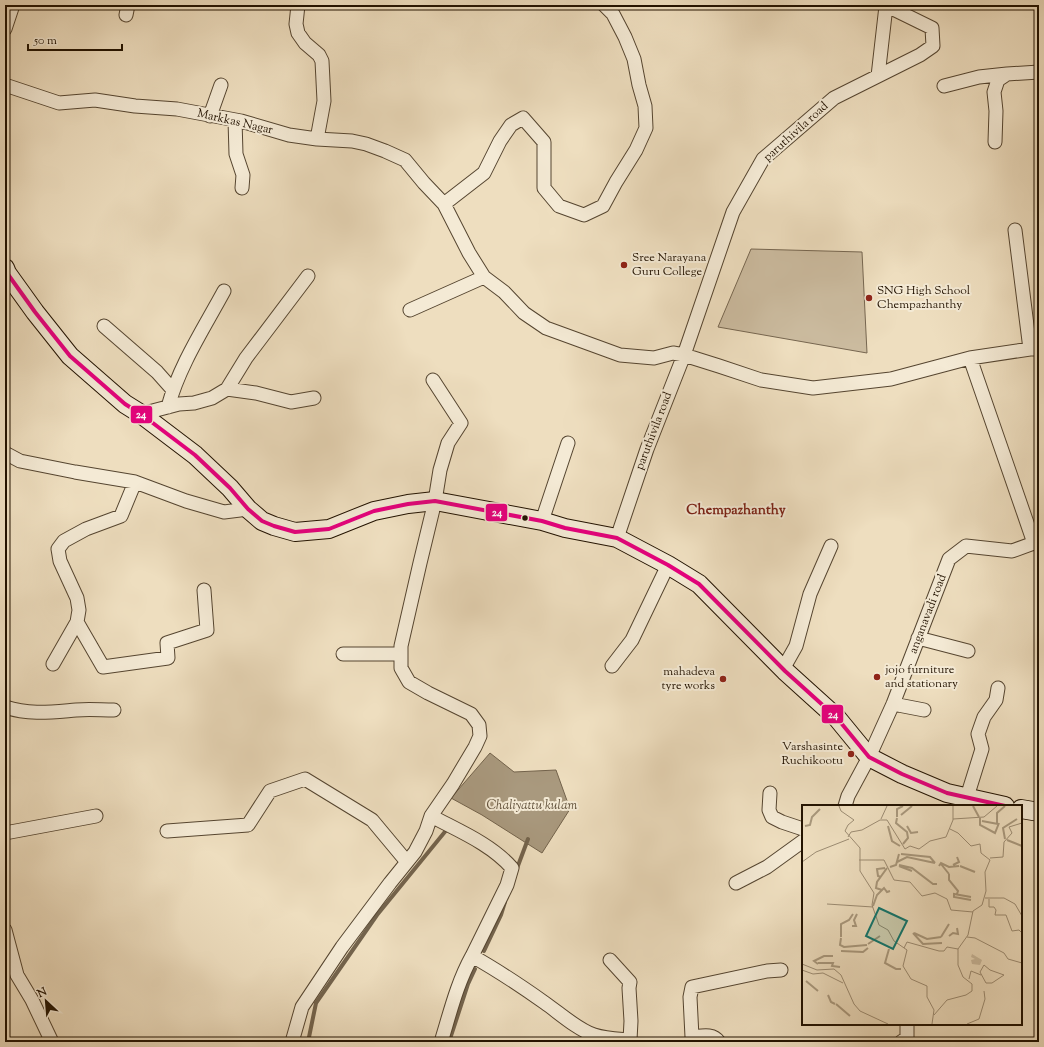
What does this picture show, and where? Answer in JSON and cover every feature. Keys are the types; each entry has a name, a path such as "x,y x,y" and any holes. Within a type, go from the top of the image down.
{"main road":[{"path":"5,268 35,312 70,356 125,404 141,414 195,455 230,488 248,509 262,521 295,532 329,529 374,511 408,504 435,501 542,521 565,528 617,538 668,565 699,584 783,669 837,718 869,757 902,774 947,793 1001,805"},
{"path":"1022,809 1039,812"}],"street":[{"path":"5,29 13,5"},
{"path":"298,5 296,24 298,34 305,43 319,55 322,61 324,101 318,139"},
{"path":"444,204 484,173 500,141 511,125 523,118 544,142 544,188 559,206 584,215 603,206 636,150 646,128 645,106 634,59 613,14 604,5"},
{"path":"878,76 885,5"},
{"name":"paruthivila road","path":"617,538 647,448 684,354 733,212 763,159 834,98 920,55 933,46 932,28 885,5"},
{"path":"944,86 979,77 1039,72"},
{"path":"996,142 996,111 994,92 998,80 1007,74"},
{"path":"210,116 221,85"},
{"name":"Markkas Nagar","path":"5,86 59,103 95,100 135,106 177,109 236,120 289,135 359,142 385,151 405,160 444,204 469,253 484,276 504,292 524,312 546,328 620,355 654,358 673,353 684,354"},
{"path":"236,120 236,154 243,175 242,188"},
{"path":"684,354 761,380 814,388 891,379 970,358 1034,349 1015,230"},
{"path":"141,414 179,404 194,403 206,400 227,389 246,358 308,276"},
{"path":"410,310 484,276"},
{"path":"168,407 173,390 192,349 224,291"},
{"path":"104,326 157,372 173,390"},
{"path":"970,358 1036,544"},
{"path":"292,1042 302,1008 342,947 415,852 432,816 476,747 480,736 479,725 471,714 428,694 409,682 400,668 402,638 435,501 440,470 448,443 461,423 434,380"},
{"path":"227,389 256,393 291,402 314,398"},
{"path":"542,521 568,443"},
{"path":"5,453 20,461 135,482 186,501 224,512 248,509"},
{"path":"53,664 77,622 78,610 77,598 60,561 58,549 64,541 86,530 121,516 135,482"},
{"name":"anganavadi road","path":"845,805 848,796 869,757 893,704 949,559 966,546 1012,552 1036,544"},
{"path":"783,669 796,646 810,594 831,546"},
{"path":"612,666 632,640 668,565"},
{"path":"77,622 103,667 168,658 167,643 207,630 204,590"},
{"path":"918,638 968,651"},
{"path":"342,654 401,654"},
{"path":"967,797 982,749 978,734 984,717 996,700 998,688"},
{"path":"893,704 924,710"},
{"path":"5,707 15,710 42,713 78,710 114,710"},
{"path":"167,831 248,825 270,791 306,779 372,820 407,862"},
{"path":"770,793 769,810 772,817 802,829"},
{"path":"5,832 96,816"},
{"path":"432,816 490,848 505,860 512,868 507,885 468,964 454,999 441,1042"},
{"path":"736,883 767,867 802,842"},
{"path":"5,930 8,956 32,1000 52,1042"},
{"path":"472,956 534,995 581,1029 593,1035 611,1039 630,1040 630,982 610,960"},
{"path":"720,1042 714,1036 692,1037 690,996 692,987 767,971 781,970"},
{"path":"905,1041 907,1025"}],"shaded area":[{"path":"751,249 862,252 867,353 718,327"}],"water":[{"name":"Chaliyattu kulam","path":"490,753 514,772 556,770 570,809 542,853 482,815 451,798"}],"waterway":[{"path":"308,1042 316,1003 377,915 448,828"},
{"path":"516,871 528,839"},
{"path":"484,951 501,915 505,902"},
{"path":"449,1042 468,984 475,969"}],"transit line":[{"name":"24","path":"5,268 35,312 70,356 125,404 141,414 195,455 230,488 248,509 262,521 295,532 329,529 374,511 408,504 435,501 542,521 565,528 617,538 668,565 699,584 785,671 837,718 869,757 902,774 947,793 1001,805"}],"place":[{"name":"Sree Narayana Guru College","path":"624,265"},
{"name":"SNG High School Chempazhanthy","path":"869,298"},
{"name":"jojo furniture and stationary","path":"877,677"},
{"name":"mahadeva tyre works","path":"723,679"},
{"name":"Varshasinte Ruchikootu","path":"851,754"}],"district":[{"name":"Chempazhanthy","path":"736,511"}]}
